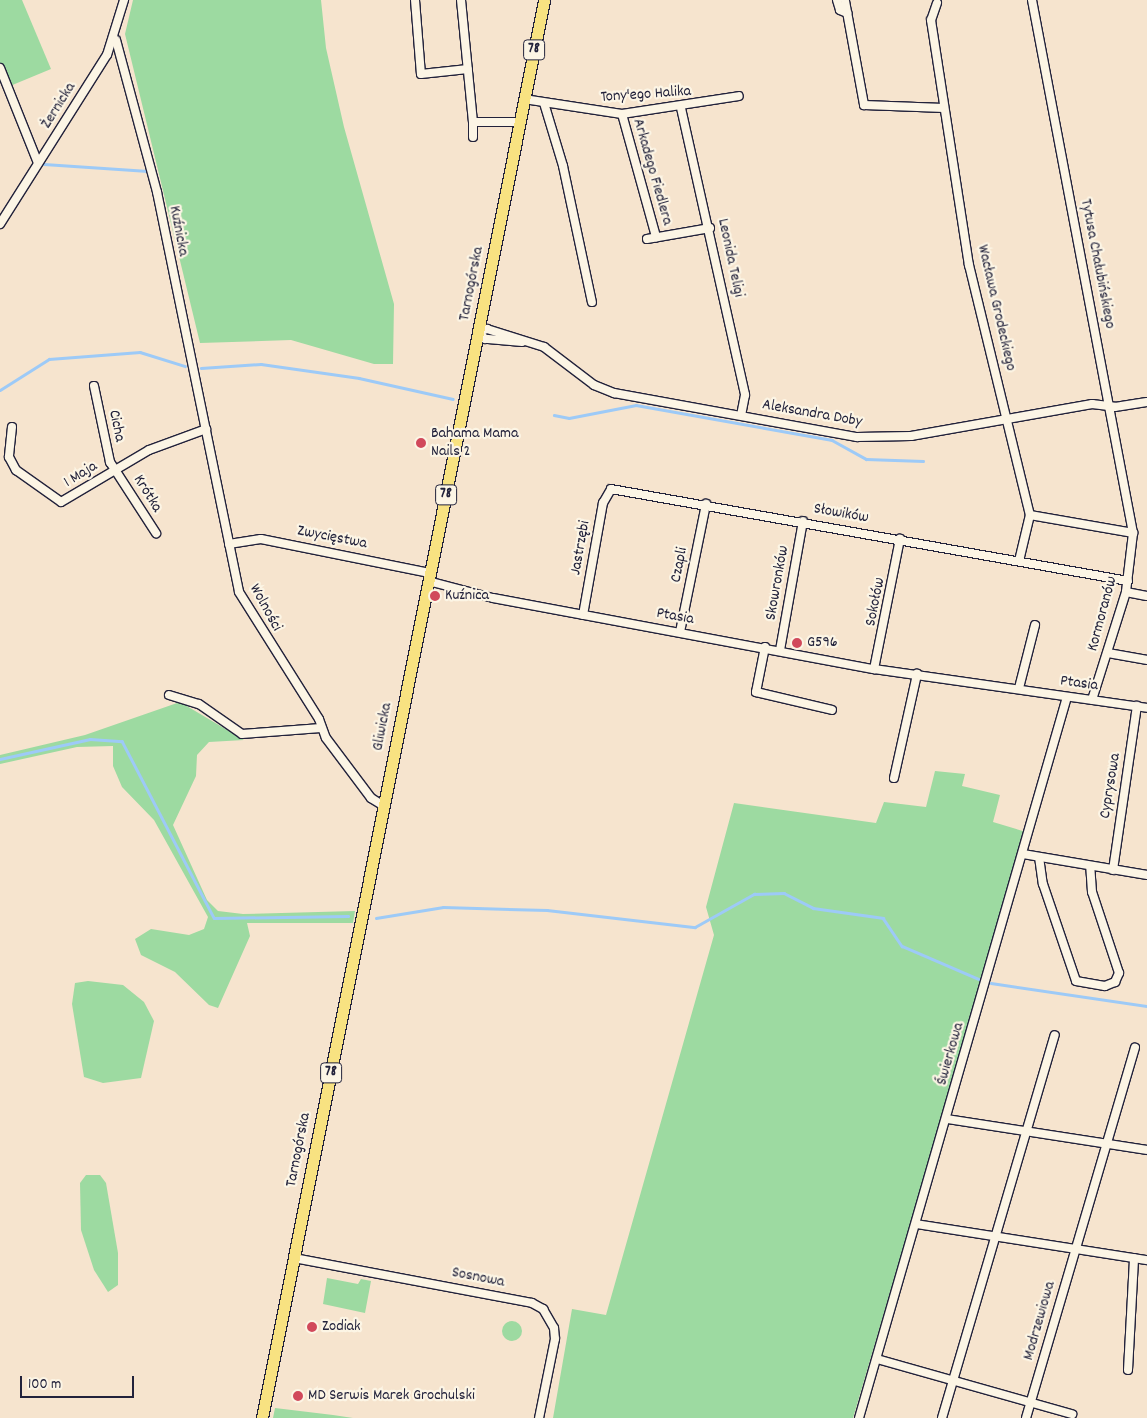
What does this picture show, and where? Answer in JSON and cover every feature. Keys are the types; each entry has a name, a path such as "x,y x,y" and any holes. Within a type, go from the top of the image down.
{"main road":[{"name":"Tarnogórska","path":"429,577 544,0"},
{"name":"Gliwicka","path":"367,888 429,577"},
{"name":"Tarnogórska","path":"262,1418 367,888"}],"street":[{"name":"Żernicka","path":"1,222 116,40 124,0"},
{"path":"415,0 421,74 468,69"},
{"path":"461,0 473,137"},
{"name":"Tytusa Chałubińskiego","path":"1032,0 1133,533"},
{"path":"841,1 847,14 864,105 944,108"},
{"name":"Wacława Grodeckiego","path":"937,3 931,20 970,265 1030,515"},
{"name":"Kuźnicka","path":"116,40 157,192 206,429"},
{"path":"0,68 38,163"},
{"name":"Tony'ego Halika","path":"524,99 622,114 680,108 739,96"},
{"path":"544,102 565,175 592,302"},
{"name":"Leonida Teligi","path":"680,108 710,228 745,395 741,415"},
{"name":"Arkadego Fiedlera","path":"622,114 656,237"},
{"path":"473,122 520,122"},
{"name":"Arkadego Fiedlera","path":"647,239 710,228"},
{"name":"Aleksandra Doby","path":"479,332 485,338 522,342 550,350 594,385 614,393 875,438 1092,404 1110,407 1147,402"},
{"name":"Cicha","path":"94,386 115,470"},
{"name":"1 Maja","path":"12,427 9,457 26,481 48,497 61,502 70,500 115,470 167,441 206,429"},
{"name":"Wolności","path":"206,429 239,592 321,728 371,798 384,806"},
{"name":"Krótka","path":"115,470 156,533"},
{"name":"Słowików","path":"611,489 803,521 1128,581"},
{"name":"Jastrzębi","path":"583,615 603,503 611,489"},
{"name":"Czapli","path":"680,632 706,504"},
{"path":"1019,560 1030,515 1133,533"},
{"name":"Skowronków","path":"780,650 803,521"},
{"name":"Kormoranów","path":"1092,700 1126,592 1133,533"},
{"name":"Zwycięstwa","path":"229,544 260,539 429,577"},
{"name":"Sokołów","path":"874,669 900,539"},
{"name":"Ptasia","path":"429,577 583,615 764,647 874,669 1018,688 1147,708"},
{"path":"1126,592 1147,596"},
{"path":"1018,688 1035,625"},
{"path":"764,647 756,692 832,710"},
{"path":"1108,653 1147,660"},
{"path":"894,778 917,674"},
{"path":"169,695 199,704 242,734 321,728"},
{"name":"Świerkowa","path":"859,1418 1067,697"},
{"name":"Cyprysowa","path":"1113,870 1137,706"},
{"path":"1023,854 1147,875"},
{"path":"1039,857 1043,884 1076,981 1105,986 1115,982 1119,973 1092,892 1090,866"},
{"path":"942,1418 1055,1036"},
{"name":"Modrzewiowa","path":"1026,1418 1135,1048"},
{"path":"947,1118 1147,1150"},
{"path":"916,1224 1147,1260"},
{"name":"Sosnowa","path":"294,1258 532,1303 543,1309 554,1328 555,1338 539,1418"},
{"path":"1128,1370 1134,1258"},
{"path":"877,1359 954,1379 1072,1414"}],"green space":[{"path":"0,0 22,0 51,69 10,86 0,63"},
{"path":"133,0 321,0 326,48 344,127 394,304 393,364 374,364 291,340 200,343 125,34"},
{"path":"180,702 244,740 209,742 197,755 196,776 173,825 207,900 218,911 243,914 355,911 353,923 247,923 250,936 218,1008 209,1005 175,972 141,955 135,939 151,929 189,935 204,929 208,917 154,820 122,787 113,766 113,746 77,747 0,764 0,755 85,735"},
{"path":"935,771 965,774 962,786 1000,795 993,822 1026,832 853,1418 553,1418 572,1309 606,1315 714,935 706,907 734,803 876,823 884,802 926,807"},
{"path":"88,981 123,985 144,1002 154,1021 141,1078 103,1083 84,1077 72,1004 75,983"},
{"path":"86,1175 100,1175 106,1183 118,1253 118,1285 108,1292 94,1270 81,1230 80,1183"},
{"path":"327,1278 358,1284 361,1279 371,1281 365,1313 323,1304"},
{"path":"512,1321 519,1324 522,1331 519,1338 512,1341 505,1338 502,1331 505,1324"},
{"path":"275,1408 333,1415 353,1418 273,1418"}],"waterway":[{"path":"44,164 148,171"},
{"path":"0,390 49,359 140,352 185,366"},
{"path":"201,368 261,364 359,378 453,399"},
{"path":"554,415 569,418 636,405 832,440 866,459 923,461"},
{"path":"0,759 90,739 122,741 214,918 348,916"},
{"path":"376,918 443,907 547,910 695,927 754,894 784,893 813,908 883,918 902,946 981,980"},
{"path":"991,983 1147,1006"}],"place":[{"name":"Bahama Mama Nails 2","path":"421,443"},
{"name":"Kuźnica","path":"435,596"},
{"name":"G596","path":"797,643"},
{"name":"Zodiak","path":"312,1327"},
{"name":"MD Serwis Marek Grochulski","path":"298,1396"}]}
